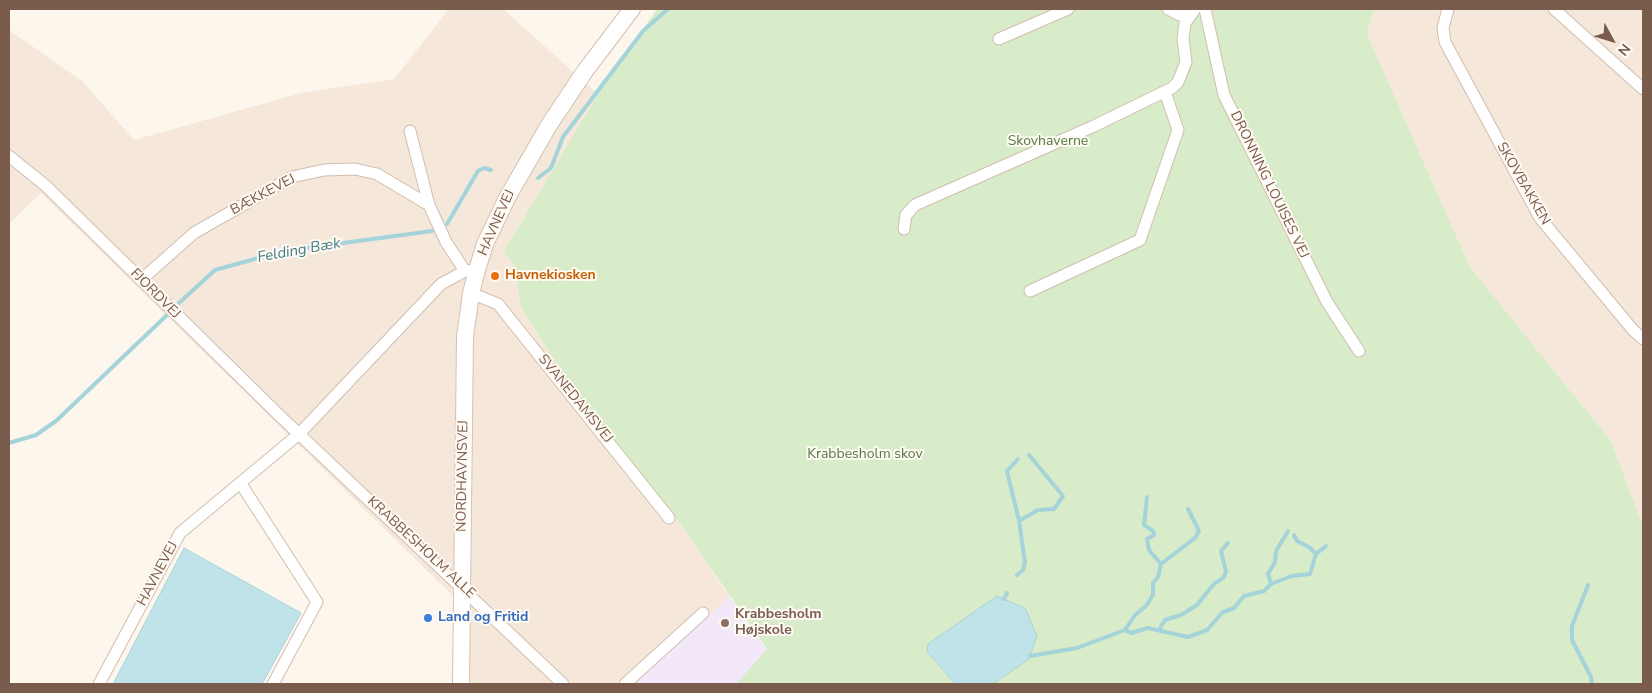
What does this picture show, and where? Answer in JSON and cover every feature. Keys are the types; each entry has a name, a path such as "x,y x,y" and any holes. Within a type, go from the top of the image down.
{"street":[{"name":"HAVNEVEJ","path":"99,684 180,533 299,434 441,284 471,270 507,198 549,125 585,71 632,9"},
{"path":"998,39 1068,9"},
{"path":"1168,9 1180,16 1193,12"},
{"name":"DRONNING LOUISES VEJ","path":"1205,9 1224,95 1327,302 1359,351"},
{"name":"SKOVBAKKEN","path":"1448,9 1443,28 1445,42 1540,218 1633,330 1643,339"},
{"path":"1554,9 1643,89"},
{"path":"904,229 906,214 915,205 1166,92 1178,82 1183,72 1186,62 1183,31 1193,12"},
{"path":"1030,291 1140,240 1178,130 1166,92"},
{"path":"410,131 429,206 446,242 471,270"},
{"name":"FJORDVEJ","path":"9,156 46,186 299,434"},
{"name":"BÆKKEVEJ","path":"141,280 194,233 292,177 324,170 355,169 377,174 429,206"},
{"name":"NORDHAVNSVEJ","path":"461,684 465,358 471,293 471,270"},
{"name":"SVANEDAMSVEJ","path":"471,293 498,304 669,518"},
{"name":"KRABBESHOLM ALLE","path":"299,434 563,684"},
{"path":"241,484 316,602 273,684"},
{"path":"625,684 703,613"}],"shaded area":[{"path":"449,9 503,9 598,94 504,251 516,268 520,305 562,375 676,518 730,597 633,684 455,684 453,596 41,193 9,224 9,30 82,81 134,140 301,93 394,79"},
{"path":"1374,9 1643,9 1643,526 1611,441 1470,267 1367,34"},
{"name":"Krabbesholm Højskole","path":"730,597 767,650 736,684 633,684"}],"green space":[{"name":"Krabbesholm skov","path":"657,9 1374,9 1367,34 1470,267 1611,441 1643,526 1643,684 993,684 1029,659 1025,608 997,596 927,651 955,684 736,684 767,649 676,518 562,374 520,305 516,268 504,251 598,94"}],"water":[{"path":"184,548 301,613 262,684 113,684"},
{"path":"997,596 1025,608 1037,636 1029,659 993,684 955,684 927,651 928,644"}],"waterway":[{"name":"Felding Bæk","path":"538,178 551,168 563,137 643,31 668,9"},
{"name":"Felding Bæk","path":"447,224 478,171 484,168 491,170"},
{"name":"Felding Bæk","path":"179,303 215,270 284,251 432,231"},
{"name":"Felding Bæk","path":"9,443 36,435 56,421 167,315"},
{"path":"1019,521 1038,510 1054,509 1063,496 1029,455"},
{"path":"1017,575 1023,570 1025,562 1019,521 1007,471 1018,459"},
{"path":"1147,497 1144,525 1153,531 1154,535 1147,539 1149,550 1161,564"},
{"path":"1125,630 1135,615 1146,606 1153,595 1153,583 1158,577 1161,564 1195,538 1199,531 1188,509"},
{"path":"1271,584 1268,574 1275,562 1276,551 1288,531"},
{"path":"1294,535 1297,541 1309,547 1316,554"},
{"path":"1160,631 1165,620 1181,615 1197,605 1213,585 1224,577 1226,571 1221,551 1228,543"},
{"path":"1030,656 1077,648 1125,630 1131,633 1148,628 1188,637 1207,630 1223,612 1234,608 1244,596 1264,591 1271,584 1292,576 1310,574 1316,554 1326,546"},
{"path":"1588,585 1572,626 1572,640 1591,677 1592,684"},
{"path":"1004,599 1007,593"}],"place":[{"name":"Havnekiosken","path":"495,276"},
{"name":"Land og Fritid","path":"428,618"},
{"name":"Krabbesholm Højskole","path":"725,623"}],"park label":[{"name":"Skovhaverne","path":"1048,142"}]}
